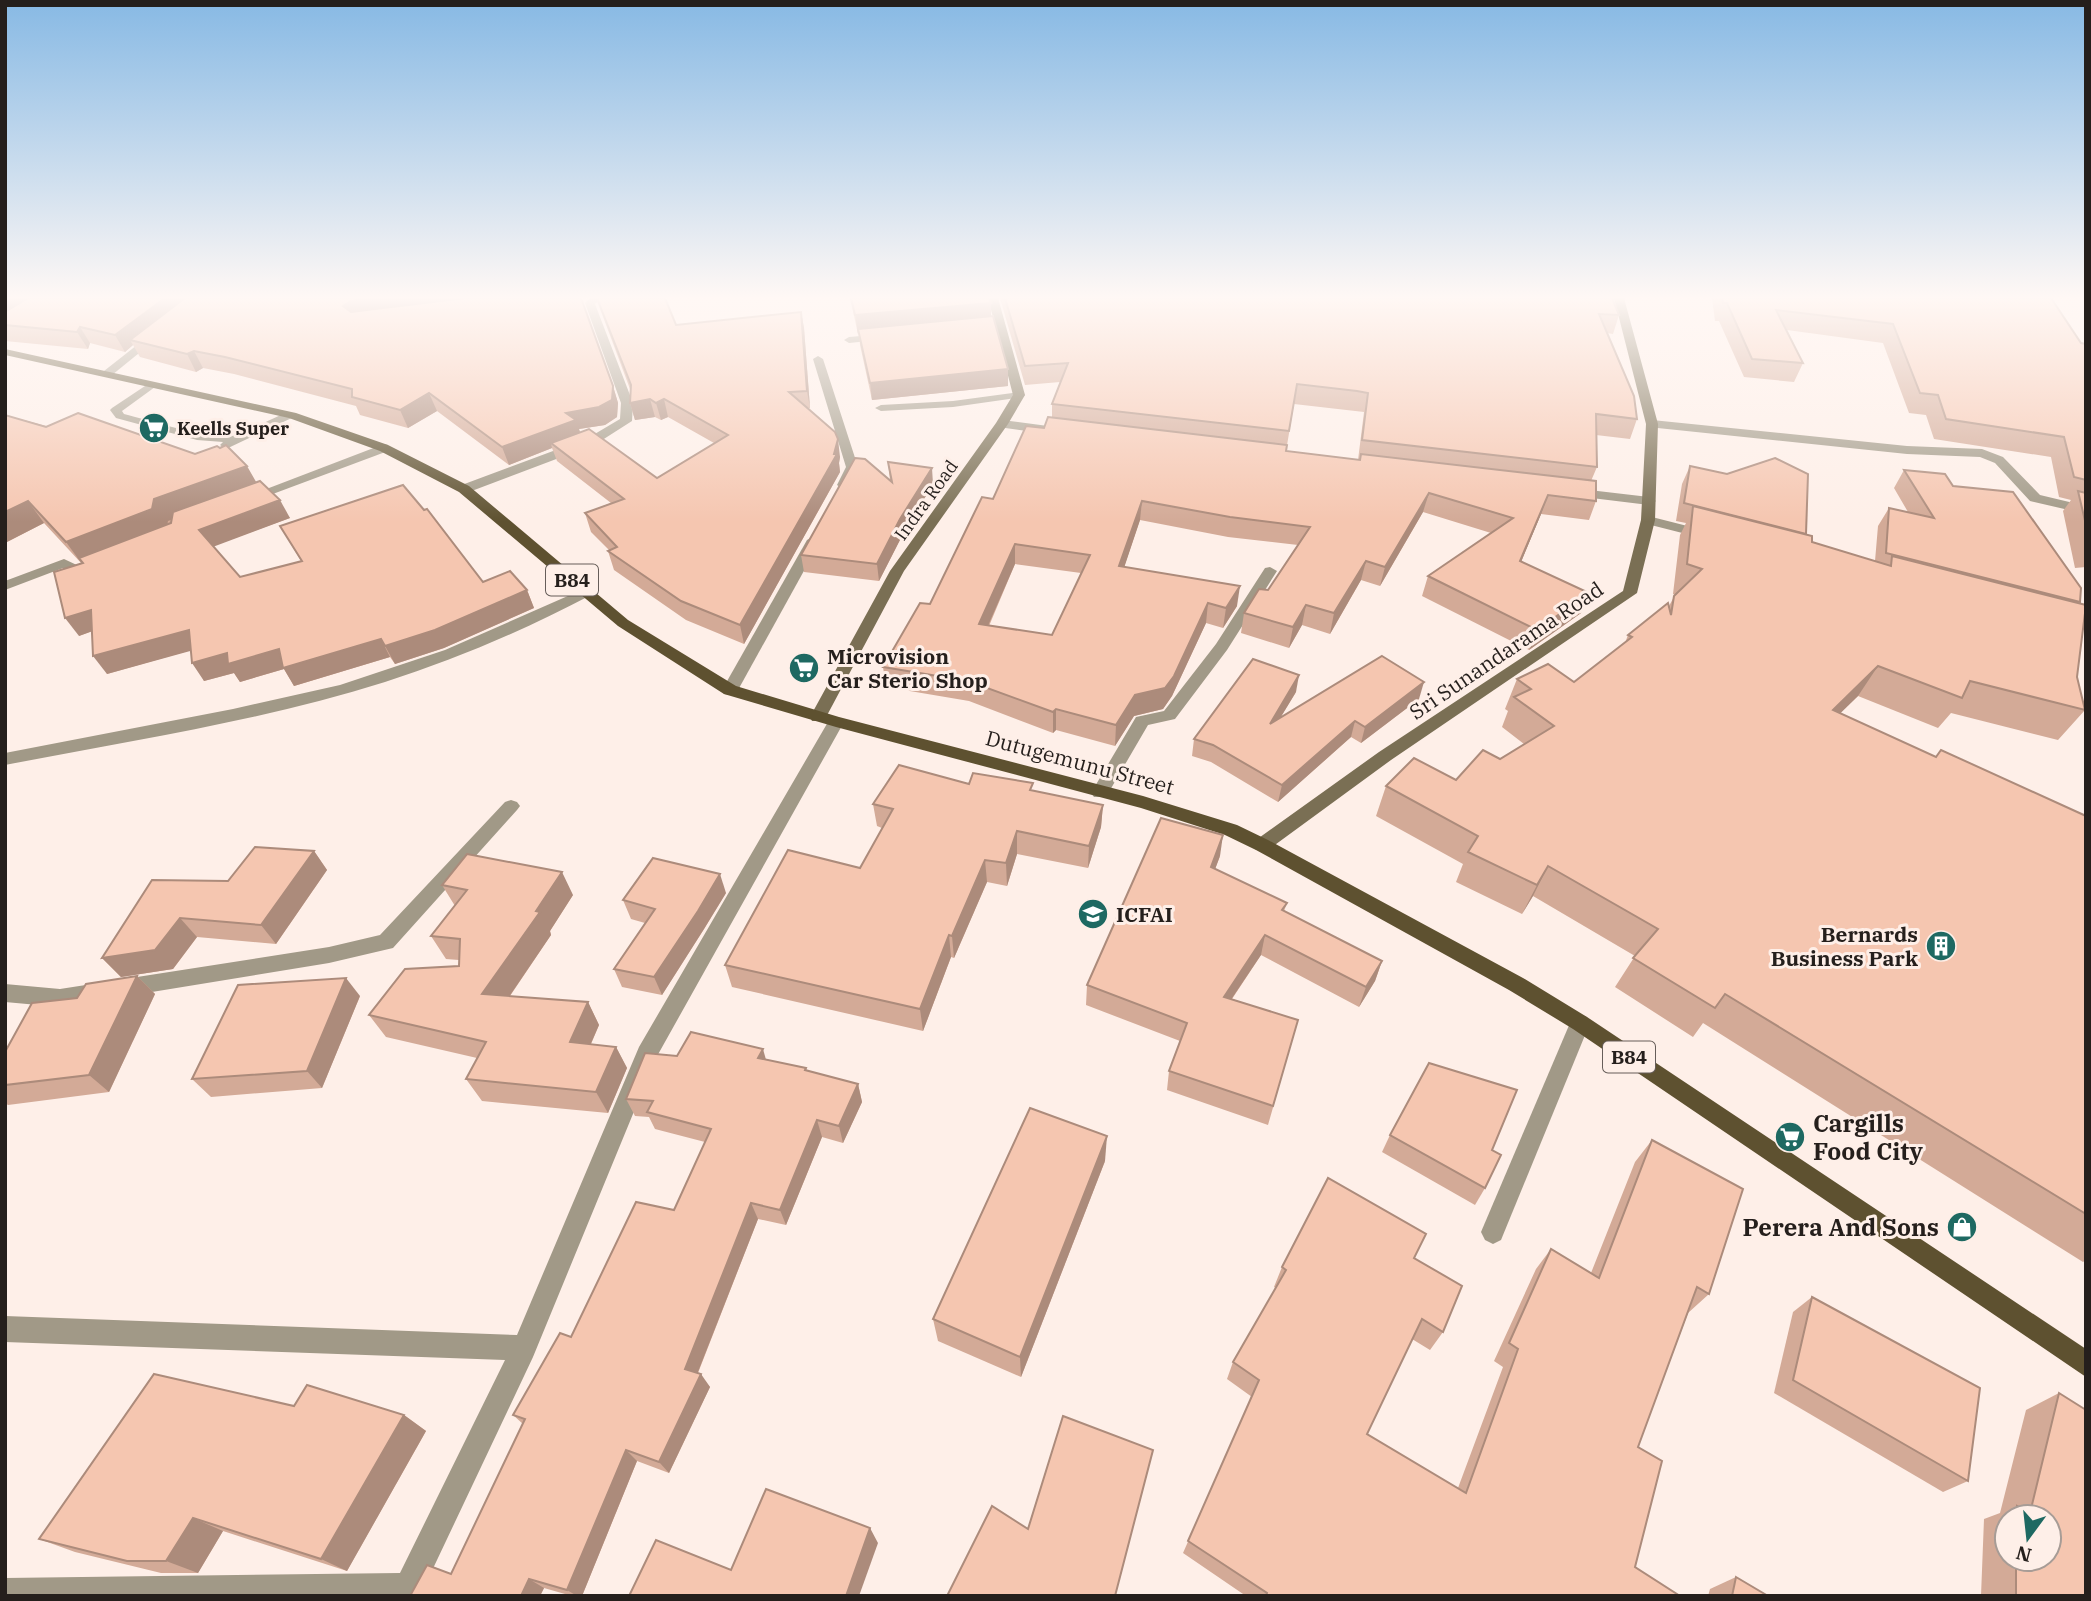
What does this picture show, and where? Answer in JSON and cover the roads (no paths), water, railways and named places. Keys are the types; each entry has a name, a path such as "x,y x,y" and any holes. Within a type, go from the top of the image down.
{"main road":[{"name":"Dutugemunu Street","path":"108,373 151,385 292,415 384,448 464,489 624,624 730,690 827,720 1143,802 1231,830 1262,845 1516,984 1580,1024 2086,1364"}],"street":[{"path":"464,489 592,441 626,421 627,404 617,373"},
{"path":"822,373 852,467 836,498"},
{"path":"881,408 953,404 1019,394 1012,373"},
{"name":"Sri Sunandarama Road","path":"1262,845 1385,756 1630,593 1648,520 1649,501 1651,424 1638,373"},
{"path":"151,385 116,410 120,416 197,436 234,439"},
{"name":"Indra Road","path":"827,720 897,571 1002,424 1019,394"},
{"path":"214,454 234,439 292,415"},
{"path":"1002,424 1057,431"},
{"path":"1651,424 1907,450 1982,453 1999,460 2035,498 2086,510"},
{"path":"236,503 384,448"},
{"path":"1555,490 1649,501"},
{"path":"1648,520 1715,537"},
{"path":"730,690 820,530"},
{"path":"5,586 64,563 81,572 105,562"},
{"path":"1100,793 1142,721 1168,715 1222,647 1270,571"},
{"path":"5,759 308,698 388,676 541,616 586,592"},
{"path":"5,1592 408,1588 524,1348 647,1054 827,720"},
{"path":"5,993 60,998 328,956 386,942 511,806"},
{"path":"1493,1232 1580,1024"},
{"path":"5,1329 524,1348"}],"place":[{"name":"Keells Super","path":"154,428"},
{"name":"Microvision Car Sterio Shop","path":"804,668"},
{"name":"ICFAI","path":"1093,914"},
{"name":"Bernards Business Park","path":"1941,946"},
{"name":"Cargills Food City","path":"1790,1137"},
{"name":"Perera And Sons","path":"1962,1227"}]}
